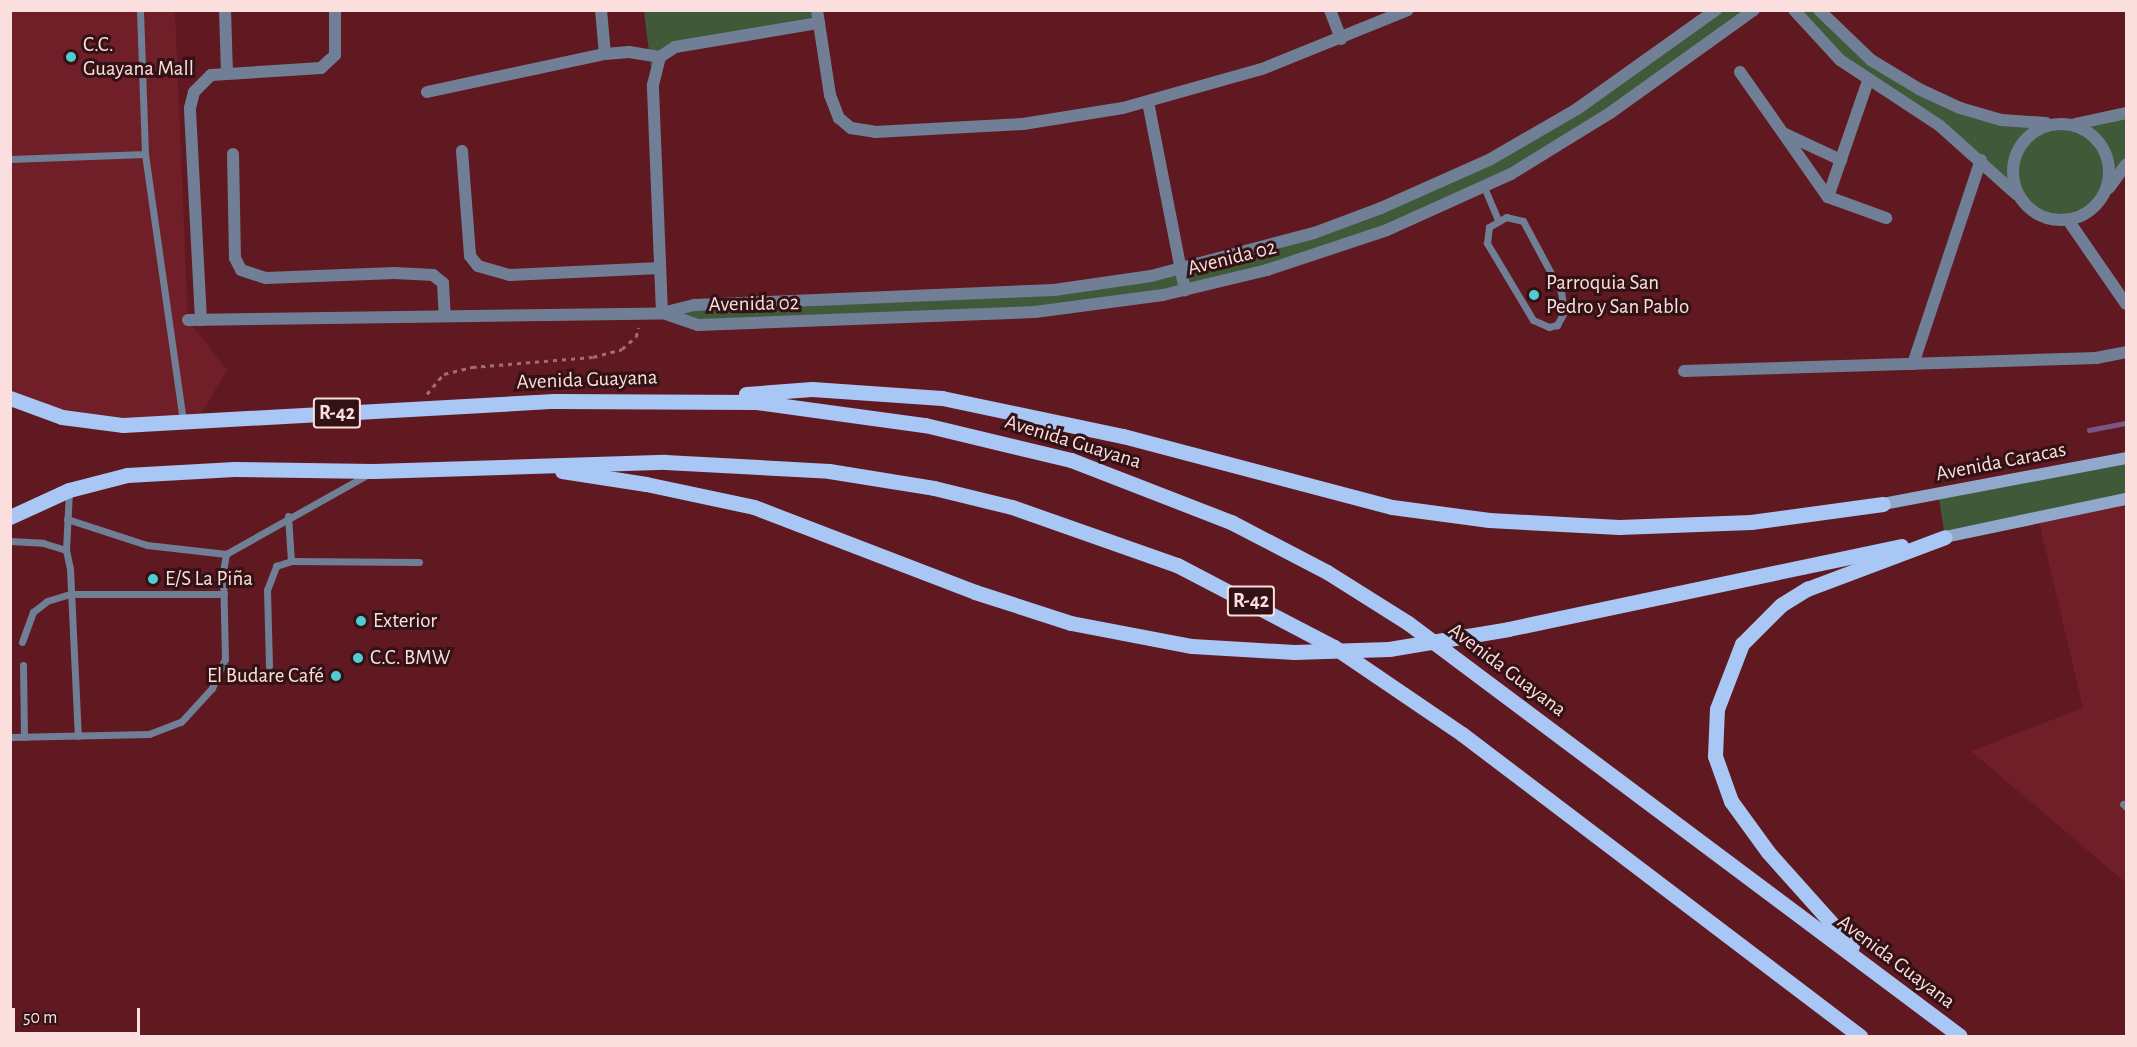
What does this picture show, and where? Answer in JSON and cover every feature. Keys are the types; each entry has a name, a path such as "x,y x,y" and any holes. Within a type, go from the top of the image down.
{"main road":[{"path":"668,399 812,389 942,398 1112,433 1392,507 1489,520 1619,527 1751,522 1882,504"},
{"name":"Avenida Guayana","path":"10,398 88,421 123,425 424,408 668,399 809,407 969,434 1071,460 1231,522 1327,572 1408,623 1960,1036"},
{"name":"R-42","path":"10,517 69,490 98,480 139,474 234,469 374,471 523,465 726,463 865,476 1012,507 1177,564 1273,612 1398,688 1860,1036"},
{"path":"523,465 646,484 754,507 1004,602 1100,630 1192,646 1294,652 1389,649 1508,629 1945,537"},
{"path":"1876,973 1768,852 1731,801 1715,756 1717,709 1742,644 1781,605 1807,589 1945,537"}],"street":[{"path":"225,10 227,72"},
{"path":"334,10 335,55 321,68 227,72 211,75 201,82 190,108 194,320 662,313 653,85 660,57 675,47 819,23"},
{"path":"601,10 605,54"},
{"path":"817,10 834,108 844,124 860,130 1023,124 1148,102 1262,69 1341,39 1407,10"},
{"path":"1330,10 1341,39"},
{"name":"Avenida 02","path":"662,313 695,305 1054,290 1181,269 1314,233 1424,190 1538,133 1627,74 1716,10"},
{"name":"Avenida 02","path":"662,313 698,325 939,317 1072,309 1185,290 1310,257 1387,230 1484,188 1640,92 1754,10"},
{"path":"1794,10 1840,60 1868,81 1940,126 1981,160 2038,215 2068,220 2097,205 2127,165"},
{"path":"1819,10 1871,60 1940,99 2001,120 2073,125 2127,113"},
{"path":"427,92 605,54 629,52 660,57"},
{"path":"1740,72 1828,197 1886,218"},
{"path":"1627,74 1640,92"},
{"path":"1828,197 1868,81"},
{"path":"1148,102 1185,290"},
{"path":"2026,205 2017,192 2013,162 2028,136 2056,123"},
{"path":"2073,125 2101,143 2108,158 2110,175 2106,191"},
{"path":"1784,134 1841,160"},
{"path":"462,150 470,256 478,266 490,272 510,274 660,268"},
{"path":"233,154 235,258 241,270 266,278 395,273 433,275 443,283 445,316"},
{"path":"1913,364 1981,160"},
{"path":"2068,220 2127,304"},
{"path":"1684,371 2096,358 2127,352"},
{"name":"Avenida Caracas","path":"1882,504 2127,458"},
{"path":"1945,537 2127,499"}],"lane":[{"path":"140,10 145,154 183,422"},
{"path":"10,159 145,154"},
{"path":"1484,188 1498,220"},
{"path":"1516,217 1528,228 1564,302 1564,312 1557,325 1549,327 1533,320 1488,243 1489,227 1498,220 1516,217"},
{"path":"67,519 147,545 226,554 288,516 374,471"},
{"path":"69,490 66,550 78,736"},
{"path":"288,516 291,561"},
{"path":"10,541 43,543 66,550"},
{"path":"10,737 149,735 180,722 212,688 225,659 226,554"},
{"path":"269,666 269,577 276,566 291,561 419,561"},
{"path":"22,642 33,612 48,602 70,594 224,594"},
{"path":"23,665 24,737"}],"path":[{"path":"424,408 427,392 444,374 501,363 593,357 622,349 636,337 642,313"}],"shaded area":[{"path":"11,11 175,11 188,320 227,370 197,421 123,425 11,398"},
{"path":"2126,499 2126,883 1971,751 2083,708 2038,517"}],"green space":[{"path":"644,11 817,11 819,23 666,52 653,85"},
{"path":"1716,11 1754,11 1533,161 1310,257 1121,303 698,325 662,313 1054,290 1263,249 1489,160"},
{"path":"1794,11 1819,11 1833,26 1919,89 2026,123 2073,125 2126,113 2126,165 2097,205 2084,215 2068,220 2038,215 1967,146 1863,78"},
{"path":"2126,458 2126,499 1945,537 1938,493"}],"waterway":[{"path":"2089,430 2126,423"}],"place":[{"name":"C.C. Guayana Mall","path":"71,57"},
{"name":"Parroquia San Pedro y San Pablo","path":"1534,295"},
{"name":"E/S La Piña","path":"153,579"},
{"name":"Exterior","path":"361,621"},
{"name":"C.C. BMW","path":"358,658"},
{"name":"El Budare Café","path":"336,676"}]}
